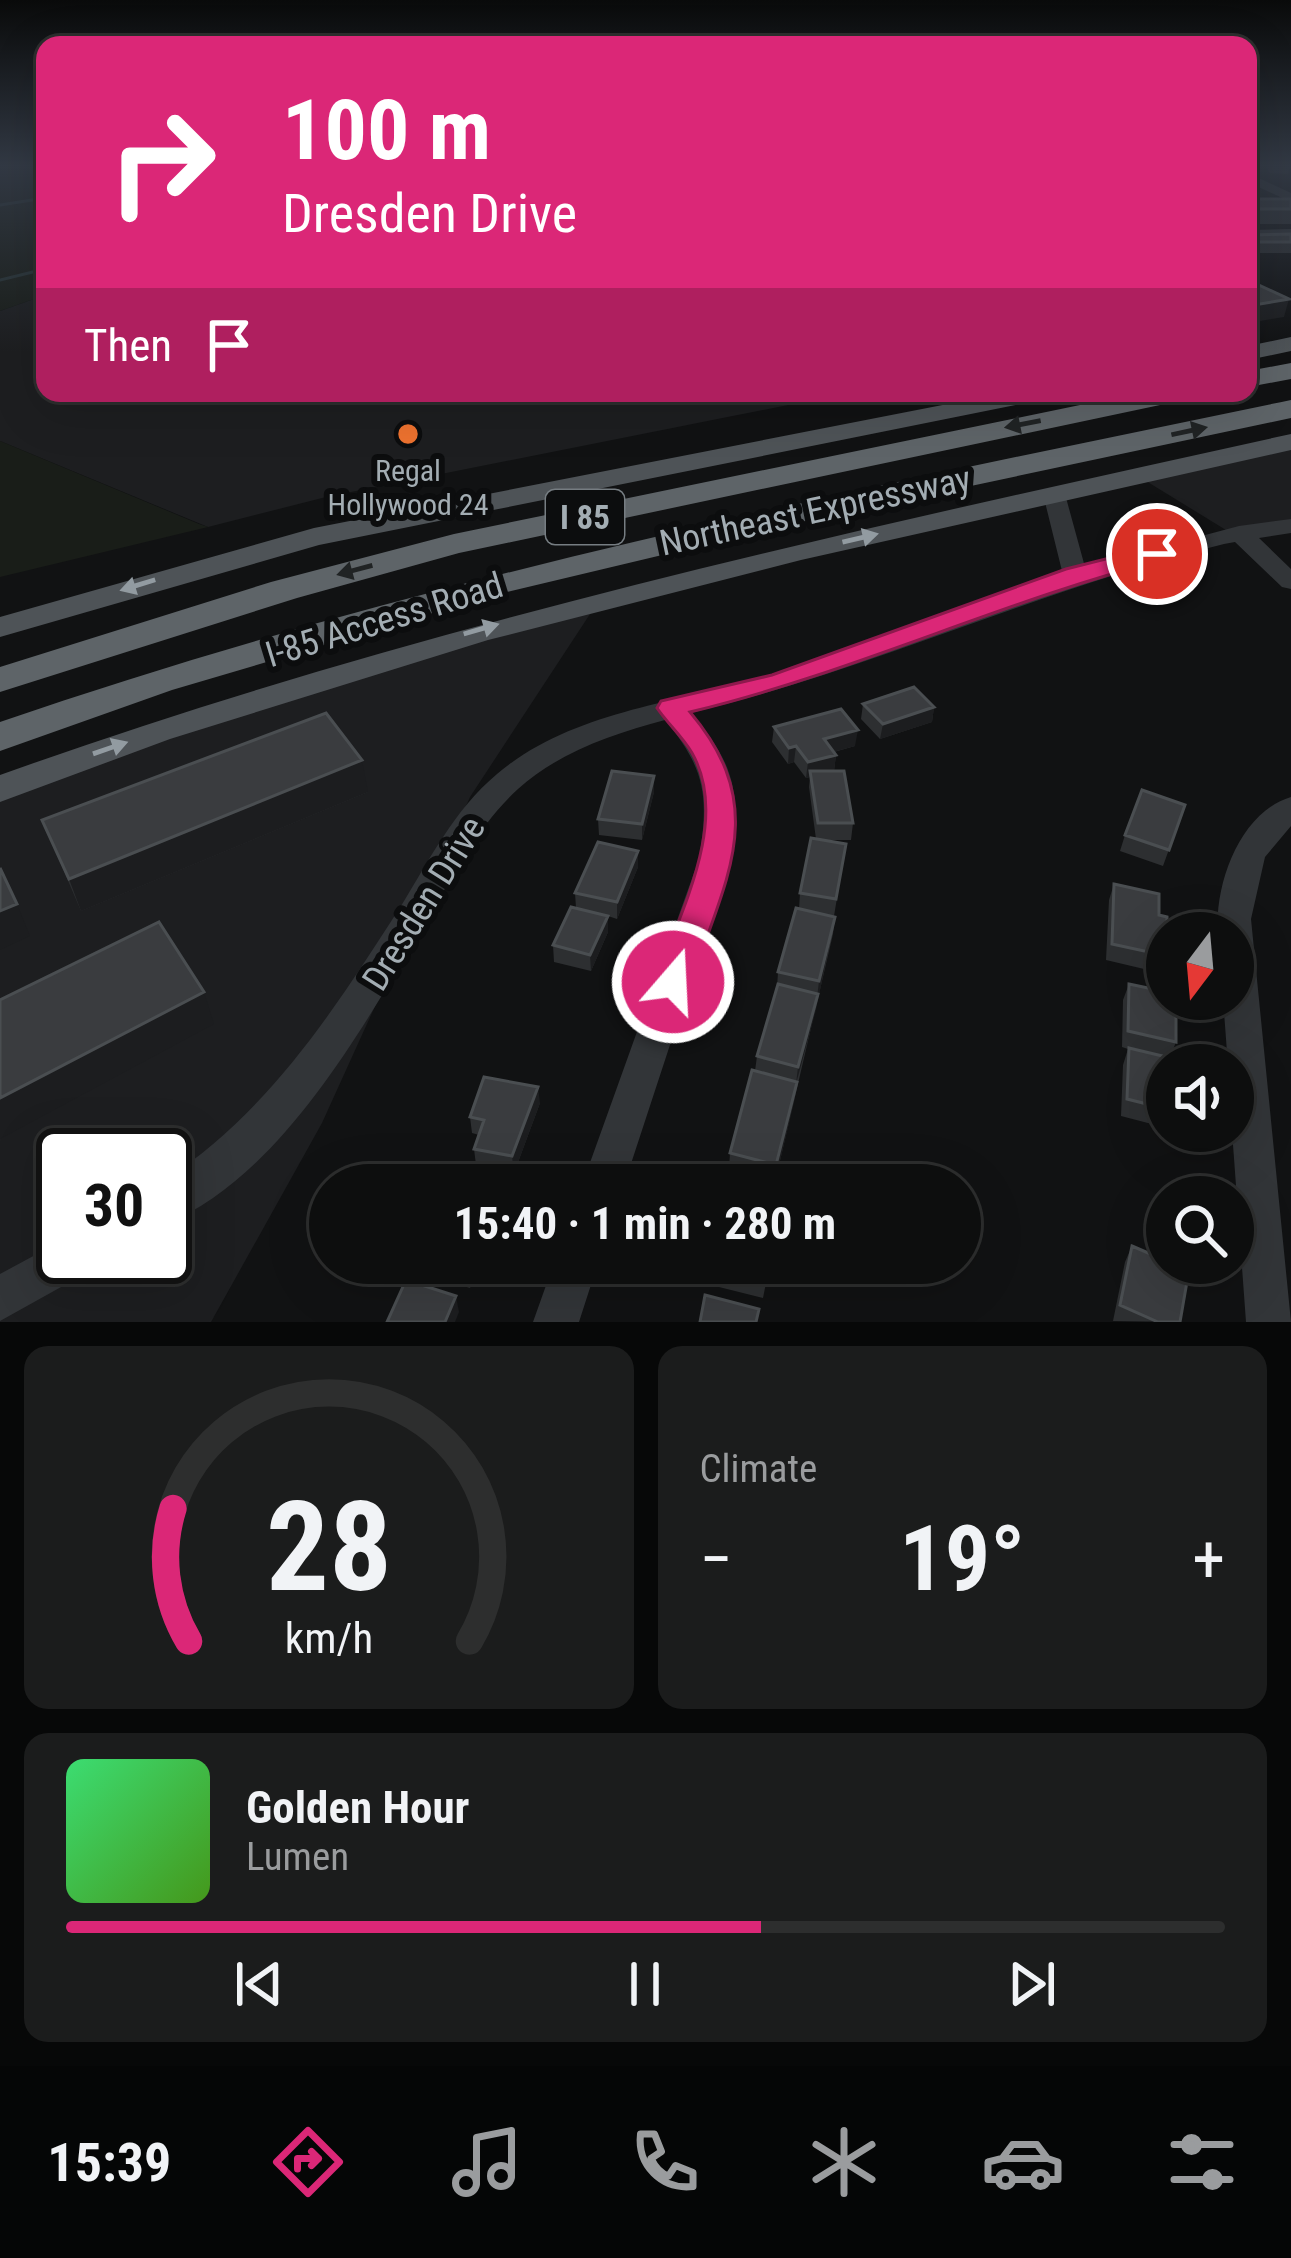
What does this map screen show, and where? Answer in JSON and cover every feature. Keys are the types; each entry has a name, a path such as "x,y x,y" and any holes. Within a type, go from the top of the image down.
{"highway":[{"path":"1257,377 1291,371"},
{"name":"Northeast Expressway","path":"0,680 261,597 454,544 1136,402"},
{"name":"Northeast Expressway","path":"0,737 248,651 566,562 1291,409"}],"main road":[{"path":"1257,351 1291,344"},
{"path":"0,627 314,537 996,402"},
{"name":"I-85 Access Road","path":"0,789 207,714 468,633 1291,442"}],"street":[{"path":"1257,235 1291,234"},
{"path":"1054,494 1075,574"},
{"name":"Dresden Drive","path":"192,1188 274,1118 334,1048 476,812 519,773 567,744 617,720 780,682 1075,574 1240,532 1291,526"},
{"path":"1240,532 1291,582"},
{"path":"610,1164 715,860 722,815 709,753 671,708"},
{"path":"1269,1322 1234,919 1240,868 1261,834 1291,808"},
{"path":"0,1299 36,1278"},
{"path":"556,1322 569,1284"}],"shaded area":[{"path":"0,229 36,229 36,298 0,311"},
{"name":"Regal Hollywood 24","path":"36,298 36,402 803,402 326,497 208,527 0,441 0,311"},
{"path":"0,441 199,524 208,527 0,577"},
{"path":"1291,441 1291,531 1239,538 1133,473"},
{"path":"592,611 470,797 322,1123 211,1322 0,1322 0,798 201,712"}],"building":[{"path":"1291,234 1291,242 1257,242 1257,235"},
{"path":"1257,284 1289,299 1257,304"},
{"path":"914,687 934,707 883,724 863,704"},
{"path":"841,709 858,730 824,739 836,755 808,762 796,746 789,748 774,727"},
{"path":"326,713 362,760 69,879 42,820"},
{"path":"612,771 654,776 642,824 598,819"},
{"path":"810,771 844,771 853,823 818,823"},
{"path":"1142,790 1185,805 1169,850 1125,835"},
{"path":"811,838 846,844 836,899 800,893"},
{"path":"598,842 638,851 617,902 575,893"},
{"path":"0,868 17,904 0,911"},
{"path":"1114,884 1159,894 1159,912 1146,912 1146,951 1112,944"},
{"path":"571,907 608,916 590,955 553,945"},
{"path":"796,908 835,917 819,981 778,972"},
{"path":"159,922 204,992 0,1098 0,1000"},
{"path":"778,984 818,994 798,1067 757,1056"},
{"path":"1129,984 1146,988 1146,1020 1176,1020 1176,1042 1128,1031"},
{"path":"1129,1048 1146,1052 1146,1104 1127,1099"},
{"path":"752,1070 797,1082 776,1164 730,1153"},
{"path":"484,1077 538,1087 512,1156 474,1149 484,1120 470,1117"},
{"path":"1132,1246 1146,1252 1146,1284 1187,1284 1180,1322 1158,1322 1120,1305"},
{"path":"404,1284 456,1296 445,1322 387,1322"},
{"path":"705,1295 759,1309 756,1322 700,1322"}],"waterway":[{"path":"0,280 36,271"}],"place":[{"name":"Regal Hollywood 24","path":"408,434"}],"route":[{"path":"673,982 715,860 722,815 709,753 671,708 780,682 1075,574 1157,554"}]}
